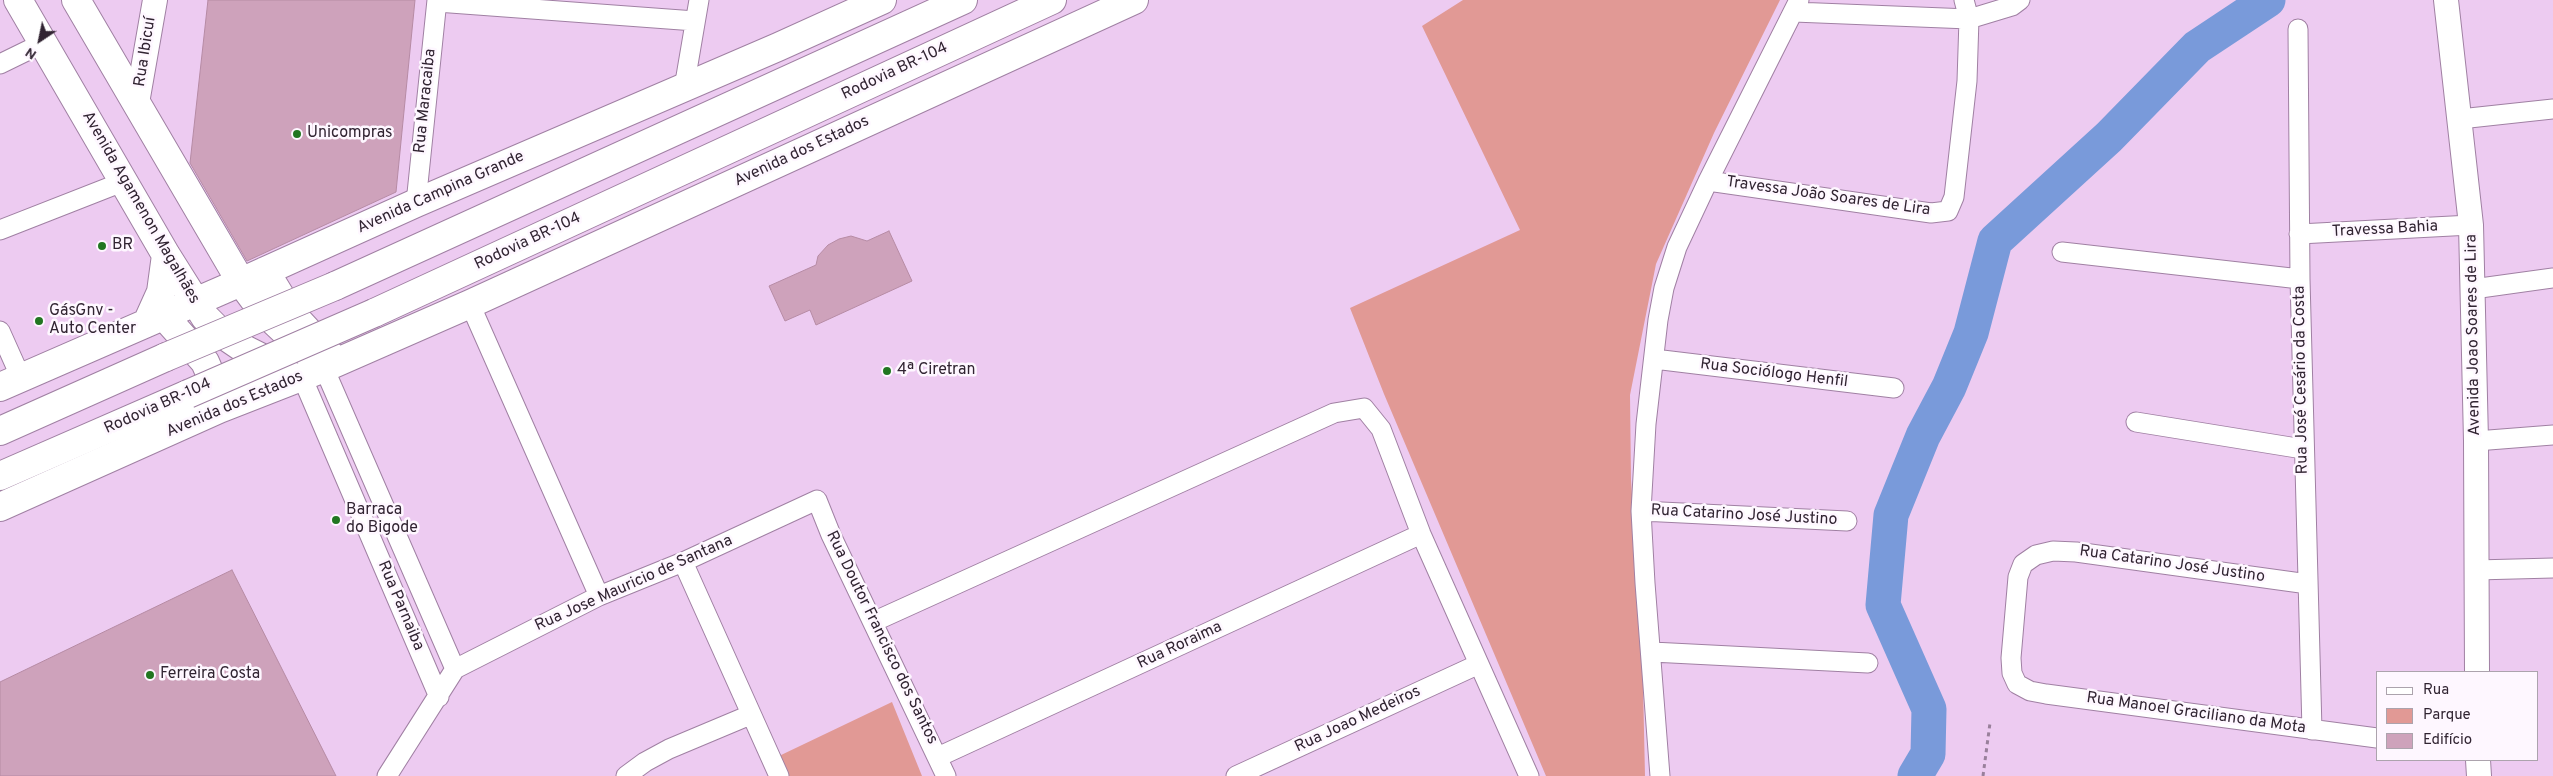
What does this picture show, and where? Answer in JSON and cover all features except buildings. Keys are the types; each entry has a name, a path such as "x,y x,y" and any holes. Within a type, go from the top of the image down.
{"main road":[{"name":"Avenida Agamenon Magalhães","path":"18,0 194,302 221,334 246,350 321,369"},
{"path":"76,0 138,103 253,277 261,309 321,369"},
{"name":"Avenida Campina Grande","path":"10,383 253,277 416,203 684,88 882,0"},
{"path":"0,431 336,286 963,0"},
{"name":"Rodovia BR-104","path":"0,476 374,313 1052,0"},
{"name":"Avenida dos Estados","path":"0,508 219,410 321,369 470,304 1134,0"},
{"path":"166,255 155,319 205,362 215,385 219,410"}],"street":[{"name":"Rua Ibicuí","path":"138,103 155,0"},
{"path":"684,88 699,0"},
{"path":"1964,0 1969,20"},
{"path":"1660,776 1652,652 1644,584 1641,511 1646,424 1654,359 1664,288 1677,247 1796,6 1969,20 2012,6 2020,0"},
{"name":"Avenida Joao Soares de Lira","path":"2446,0 2471,225 2476,441 2477,671"},
{"path":"437,1 695,22"},
{"name":"Rua Maracaiba","path":"416,203 437,1"},
{"name":"Travessa João Soares de Lira","path":"1708,181 1930,213 1948,211 1954,197 1967,81 1969,20"},
{"name":"Rua José Cesário da Costa","path":"2298,29 2299,234 2312,730"},
{"path":"0,64 43,42"},
{"path":"2460,119 2553,109"},
{"path":"0,230 125,181"},
{"name":"Travessa Bahia","path":"2299,234 2471,225"},
{"path":"2062,252 2300,279"},
{"path":"2473,289 2553,278"},
{"path":"470,304 599,596"},
{"path":"0,331 10,383"},
{"name":"Rua Sociólogo Henfil","path":"1654,359 1894,388"},
{"name":"Rua Parnaiba","path":"321,369 455,669"},
{"name":"Rua Parnaiba","path":"321,369 439,697"},
{"path":"873,622 1334,413 1364,408 1381,429 1421,534 1529,776"},
{"path":"2136,422 2304,449"},
{"path":"2476,441 2553,435"},
{"name":"Rua Jose Mauricio de Santana","path":"455,669 599,596 683,562 817,500"},
{"name":"Rua Doutor Francisco dos Santos","path":"817,500 831,535 946,776"},
{"name":"Rua Catarino José Justino","path":"1641,511 1847,521"},
{"name":"Rua Roraima","path":"938,757 1421,534"},
{"name":"Rua Catarino José Justino","path":"2017,684 2012,673 2011,658 2018,577 2023,564 2036,555 2053,551 2076,552 2308,584"},
{"path":"683,562 779,776"},
{"path":"2476,570 2553,568"},
{"path":"1652,652 1868,663"},
{"name":"Rua Joao Medeiros","path":"1236,776 1479,664"},
{"path":"387,776 439,697 455,669"},
{"name":"Rua Manoel Graciliano da Mota","path":"2017,684 2046,694 2376,738"},
{"path":"626,776 645,762 669,749 750,715"},
{"path":"2478,761 2479,776"}],"path":[{"path":"1983,776 1990,723"}],"green space":[{"path":"1463,0 1780,0 1714,133 1656,264 1630,395 1631,480 1642,640 1645,776 1546,776 1384,394 1350,308 1520,230 1422,26"},
{"path":"892,702 922,776 788,776 779,756"}],"waterway":[{"path":"1915,776 1928,754 1929,709 1883,605 1891,515 1923,436 1949,387 1971,333 1995,241 2109,137 2197,47 2268,0"}],"place":[{"name":"Unicompras","path":"297,134"},
{"name":"BR","path":"102,246"},
{"name":"GásGnv - Auto Center","path":"39,321"},
{"name":"4ª Ciretran","path":"887,371"},
{"name":"Barraca do Bigode","path":"336,520"},
{"name":"Ferreira Costa","path":"150,675"}]}
